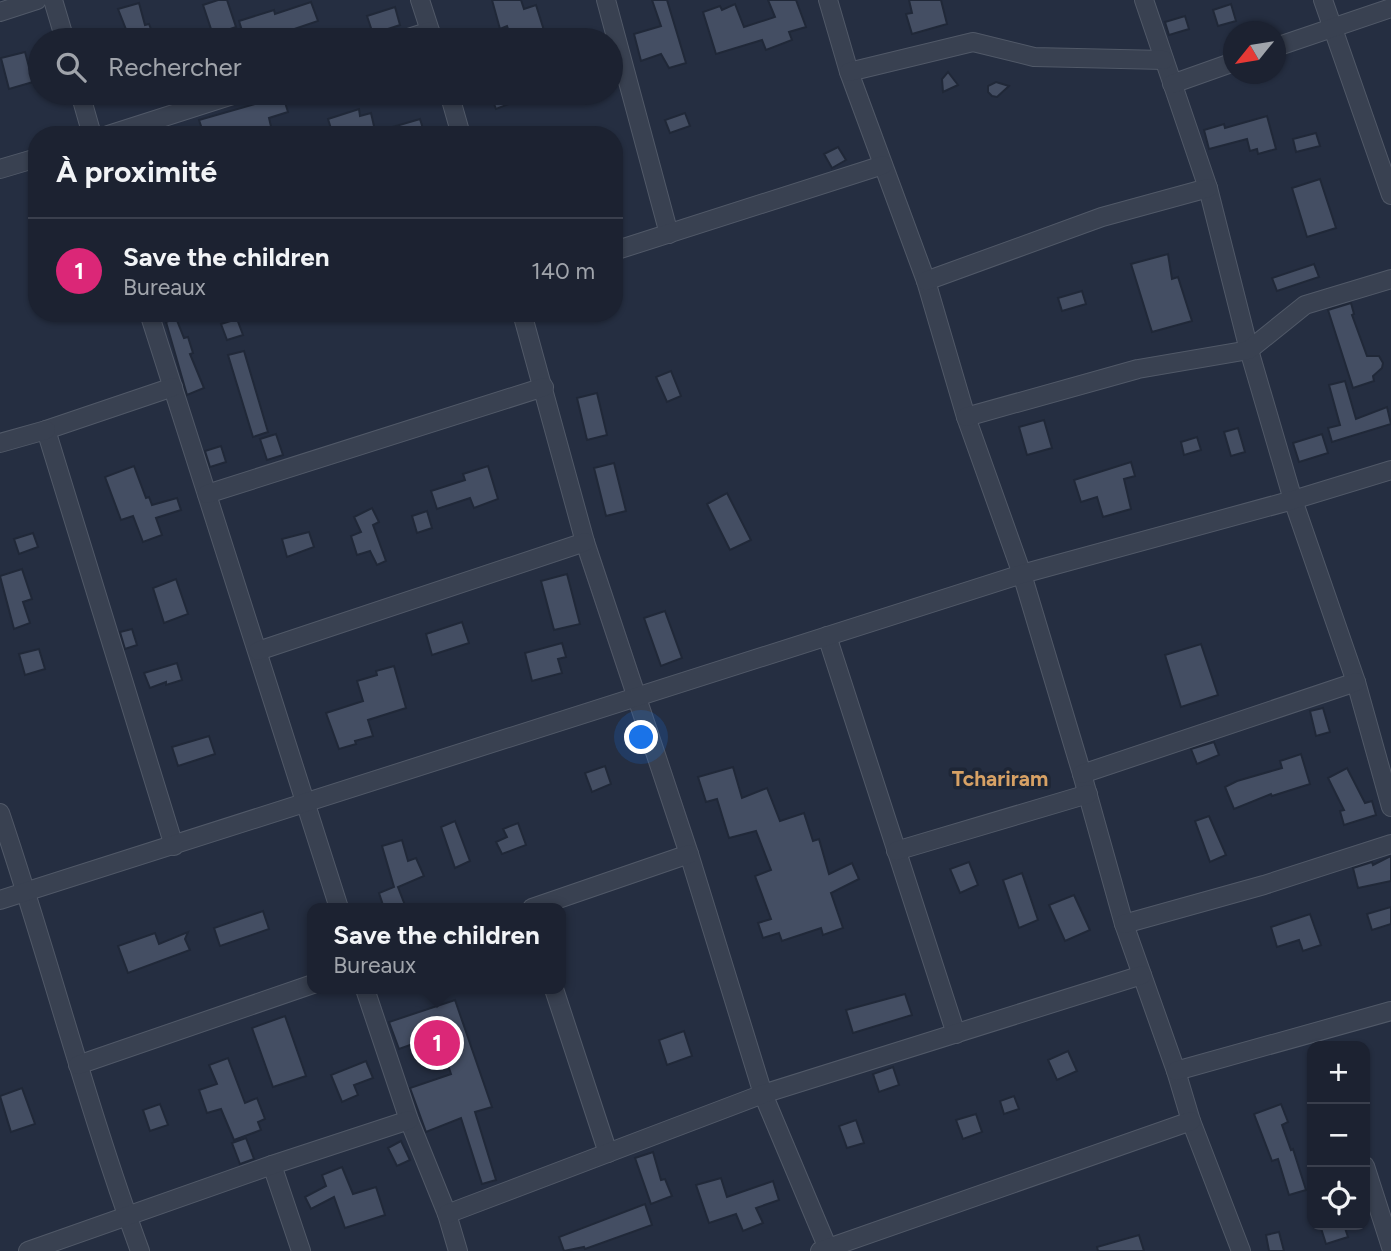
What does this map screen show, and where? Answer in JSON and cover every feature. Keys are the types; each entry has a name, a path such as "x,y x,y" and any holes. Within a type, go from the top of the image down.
{"street":[{"path":"0,12 37,0"},
{"path":"53,0 61,28"},
{"path":"420,0 429,28"},
{"path":"606,0 614,28"},
{"path":"828,0 849,72 926,281 965,417 1022,574 1124,924 1191,1121 1241,1251"},
{"path":"1144,0 1208,188 1249,350 1293,500 1356,682 1391,807"},
{"path":"1323,0 1391,195"},
{"path":"1286,43 1391,8"},
{"path":"849,72 974,43 1034,57 1164,60"},
{"path":"623,63 669,234"},
{"path":"1172,85 1223,66"},
{"path":"83,105 89,126"},
{"path":"136,126 202,105"},
{"path":"452,105 458,126"},
{"path":"0,169 28,161"},
{"path":"623,248 883,165"},
{"path":"926,281 1102,217 1208,188"},
{"path":"965,417 1138,369 1249,350 1306,305 1391,279"},
{"path":"152,322 337,903"},
{"path":"525,322 585,542 689,854 763,1094 826,1250 1191,1121"},
{"path":"0,443 173,387"},
{"path":"206,494 544,387"},
{"path":"46,430 174,846"},
{"path":"0,900 1022,574 1293,500 1391,470"},
{"path":"258,651 585,542"},
{"path":"827,636 956,1034"},
{"path":"1082,774 1356,682"},
{"path":"896,851 1088,794"},
{"path":"0,813 139,1251"},
{"path":"1124,924 1264,885 1391,844"},
{"path":"547,903 689,854"},
{"path":"447,1214 763,1094 1142,975"},
{"path":"78,1065 307,986"},
{"path":"367,994 409,1120 447,1214 458,1251"},
{"path":"556,994 608,1153"},
{"path":"1176,1071 1323,1038 1391,1011"},
{"path":"28,1251 409,1120"},
{"path":"272,1165 300,1251"},
{"path":"1365,1167 1390,1249"}],"building":[{"path":"227,0 236,27 211,28 203,5"},
{"path":"492,0 521,0 524,9 536,5 543,28 507,26 500,28"},
{"path":"652,0 667,0 686,63 669,68 661,54 641,61 634,34 661,26"},
{"path":"768,0 796,0 806,27 789,32 792,40 766,50 762,40 716,54 703,12 720,6 722,10 735,4 744,27 775,17"},
{"path":"909,0 941,0 947,24 912,34 906,14 912,13"},
{"path":"311,2 318,21 297,28 241,28 239,21 274,10 275,14"},
{"path":"139,3 145,25 149,24 150,28 125,28 118,9"},
{"path":"1231,4 1236,21 1223,21 1223,25 1218,26 1213,10"},
{"path":"395,7 400,25 371,28 367,16"},
{"path":"1185,16 1189,29 1169,35 1165,22"},
{"path":"25,52 28,83 9,89 1,58"},
{"path":"948,72 958,85 943,92 942,79"},
{"path":"996,82 1009,86 997,97 988,92 988,86"},
{"path":"252,105 286,105 288,112 269,118 271,126 201,126 199,120"},
{"path":"359,109 360,116 371,113 374,126 330,126 328,119"},
{"path":"685,113 690,126 670,133 665,120"},
{"path":"1267,116 1276,149 1258,154 1257,149 1250,151 1247,139 1209,149 1204,130 1224,124 1225,128"},
{"path":"420,119 422,126 396,126"},
{"path":"1316,133 1320,146 1296,152 1293,139"},
{"path":"838,147 846,160 832,168 824,154"},
{"path":"1320,179 1336,228 1307,237 1292,188"},
{"path":"1168,254 1172,279 1178,277 1192,321 1152,332 1131,264"},
{"path":"1314,264 1319,277 1277,291 1272,278"},
{"path":"1082,291 1086,304 1062,311 1058,298"},
{"path":"1351,303 1352,315 1367,356 1379,356 1383,363 1382,368 1373,376 1374,381 1353,388 1328,310"},
{"path":"166,322 178,322 184,338 188,337 193,353 190,354 204,388 187,395"},
{"path":"238,322 243,335 227,340 221,324"},
{"path":"244,351 268,432 253,437 228,355"},
{"path":"671,371 681,396 667,402 656,377"},
{"path":"1345,381 1356,419 1387,407 1391,424 1332,442 1328,428 1340,425 1329,385"},
{"path":"597,393 607,435 587,440 577,398"},
{"path":"1044,420 1052,448 1027,455 1019,427"},
{"path":"1238,428 1245,452 1231,456 1224,432"},
{"path":"276,434 283,455 267,460 260,439"},
{"path":"1322,434 1328,453 1299,462 1293,443"},
{"path":"1197,437 1201,450 1184,455 1181,442"},
{"path":"221,446 226,462 210,467 205,451"},
{"path":"1131,462 1135,476 1124,479 1131,509 1103,517 1097,497 1081,502 1074,480"},
{"path":"614,463 626,511 606,516 594,468"},
{"path":"134,466 146,498 149,497 152,505 177,498 181,510 156,518 162,535 143,542 133,516 121,520 105,477"},
{"path":"488,466 498,499 474,508 470,498 437,509 431,491 465,480 463,474"},
{"path":"727,493 751,540 730,550 707,504"},
{"path":"372,508 379,522 373,525 386,561 377,565 370,551 357,555 351,536 361,532 354,517"},
{"path":"427,511 432,528 417,533 412,516"},
{"path":"309,532 314,547 287,557 282,539"},
{"path":"33,533 38,547 19,554 14,539"},
{"path":"22,569 32,599 23,602 30,623 14,629 0,576"},
{"path":"567,574 580,624 554,630 541,581"},
{"path":"176,579 188,614 164,623 153,588"},
{"path":"665,611 682,658 661,666 644,618"},
{"path":"462,622 469,643 432,655 426,634"},
{"path":"132,629 137,645 125,649 120,632"},
{"path":"562,643 566,657 558,659 562,673 532,681 525,653"},
{"path":"1201,644 1218,695 1181,707 1165,655"},
{"path":"39,649 45,669 25,675 19,654"},
{"path":"177,663 182,680 150,688 144,673"},
{"path":"394,666 406,708 368,720 373,736 339,749 326,713 363,701 357,681 377,675 376,671"},
{"path":"1323,708 1330,732 1316,736 1310,711"},
{"path":"209,736 215,754 178,766 172,747"},
{"path":"1214,742 1219,755 1197,764 1191,749"},
{"path":"1301,754 1310,784 1272,796 1271,794 1234,809 1225,787 1282,768 1280,761"},
{"path":"605,766 611,784 592,792 585,773"},
{"path":"733,767 742,798 767,788 780,821 804,813 813,841 819,839 829,874 852,863 859,879 831,893 843,928 823,935 821,928 782,941 779,933 763,938 758,923 771,919 755,876 771,870 756,831 729,838 717,799 706,802 698,777"},
{"path":"1347,768 1365,803 1372,801 1376,815 1344,825 1340,811 1344,810 1328,778"},
{"path":"1209,816 1226,855 1210,862 1195,821"},
{"path":"455,821 470,861 455,868 441,827"},
{"path":"518,823 526,845 502,854 496,842 507,837 503,829"},
{"path":"402,840 408,861 416,858 424,876 398,887 404,903 382,903 379,893 394,887 382,846"},
{"path":"1391,856 1391,881 1358,888 1353,868 1372,862 1373,865"},
{"path":"969,862 978,885 960,893 950,869"},
{"path":"1022,873 1038,920 1019,928 1003,880"},
{"path":"1074,895 1090,930 1065,941 1049,905"},
{"path":"1391,907 1391,924 1372,930 1367,914"},
{"path":"263,911 269,929 220,946 214,928"},
{"path":"1310,914 1321,945 1303,951 1299,940 1277,947 1271,927"},
{"path":"188,932 185,939 190,950 128,973 118,946 155,933 159,944"},
{"path":"905,994 912,1015 853,1033 846,1010"},
{"path":"455,1000 492,1107 475,1112 496,1180 482,1184 461,1118 426,1132 410,1088 451,1074 438,1035 399,1049 389,1022"},
{"path":"285,1016 306,1076 273,1087 252,1028"},
{"path":"684,1031 692,1056 667,1065 659,1040"},
{"path":"1068,1051 1077,1071 1057,1080 1048,1060"},
{"path":"228,1058 245,1103 257,1098 265,1119 258,1122 261,1130 234,1140 221,1109 207,1113 199,1090 217,1084 209,1065"},
{"path":"366,1061 373,1078 354,1085 358,1095 342,1102 331,1075"},
{"path":"893,1067 899,1085 879,1092 873,1074"},
{"path":"22,1088 35,1124 11,1132 0,1096"},
{"path":"1014,1096 1019,1109 1004,1114 1000,1101"},
{"path":"160,1104 168,1125 150,1131 143,1110"},
{"path":"1281,1104 1288,1122 1282,1125 1306,1190 1289,1195 1278,1159 1272,1161 1254,1114"},
{"path":"976,1114 982,1132 963,1139 956,1120"},
{"path":"856,1120 864,1143 847,1148 839,1126"},
{"path":"246,1138 254,1159 240,1164 232,1143"},
{"path":"401,1141 410,1160 397,1166 388,1148"},
{"path":"653,1152 661,1180 665,1179 672,1196 651,1204 635,1158"},
{"path":"342,1167 353,1194 376,1187 385,1215 345,1228 334,1197 311,1209 305,1197 326,1186 322,1175"},
{"path":"721,1178 727,1197 773,1181 779,1200 756,1208 763,1223 743,1231 736,1214 709,1223 696,1185"},
{"path":"645,1204 652,1225 585,1249 564,1251 559,1237"},
{"path":"1322,1230 1346,1230 1348,1237 1326,1244"},
{"path":"1279,1232 1284,1251 1269,1251 1266,1235"},
{"path":"1139,1235 1144,1251 1098,1251 1097,1247"}],"place":[{"name":"Save the children","path":"437,1043"}],"district":[{"name":"Tchariram","path":"1000,778"}]}
